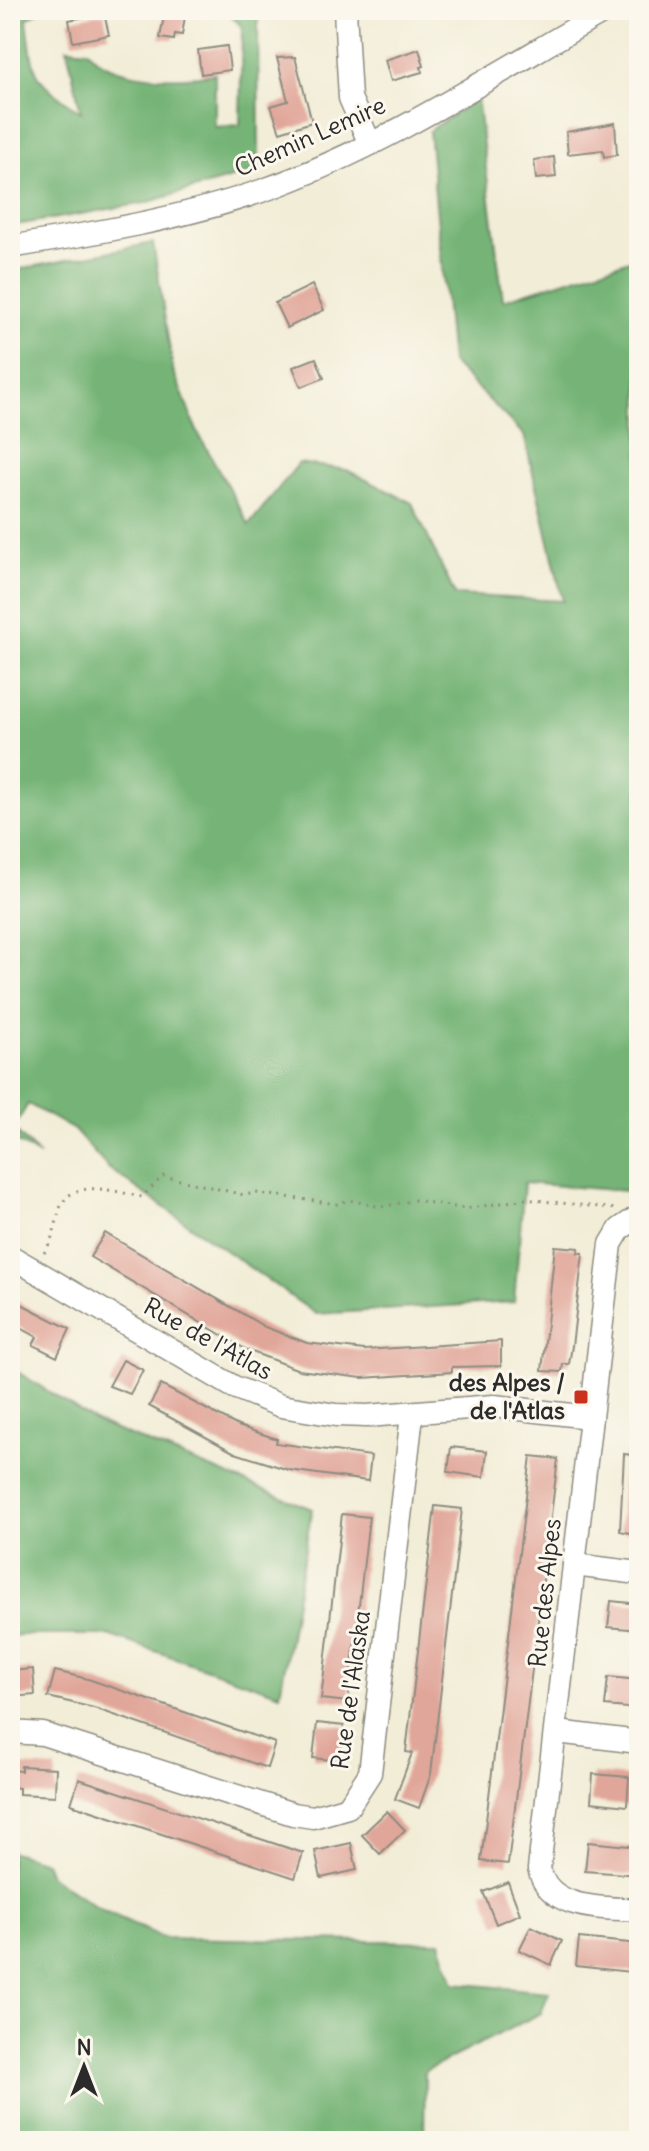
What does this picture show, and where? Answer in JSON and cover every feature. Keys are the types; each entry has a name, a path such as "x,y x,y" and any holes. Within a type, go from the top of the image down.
{"street":[{"path":"345,10 350,98 370,144"},
{"name":"Chemin Lemire","path":"10,247 155,222 212,207 278,184 370,144 607,10"},
{"name":"Rue des Alpes","path":"637,1216 620,1229 611,1244 539,1869 552,1892 569,1902 639,1910"},
{"name":"Rue de l'Atlas","path":"10,1256 258,1398 321,1414 412,1415 494,1406 589,1417"},
{"name":"Rue de l'Alaska","path":"10,1732 43,1734 293,1814 313,1817 348,1807 370,1773 412,1415"},
{"path":"574,1565 639,1573"},
{"path":"557,1732 639,1742"}],"path":[{"path":"35,1271 56,1234 63,1203 73,1193 92,1188 142,1197 163,1176 244,1195 256,1193 337,1204 349,1200 381,1207 415,1200 450,1209 465,1209 525,1199 626,1210 637,1216"}],"green space":[{"path":"10,10 41,10 27,19 34,66 53,92 81,112 67,48 88,50 112,68 129,73 165,77 215,74 215,127 240,125 242,27 226,10 258,10 259,170 145,203 10,226"},
{"path":"477,99 503,300 639,257 639,1192 524,1183 514,1302 316,1314 108,1168 74,1130 28,1104 13,1129 40,1156 10,1138 10,271 153,243 173,370 197,431 249,525 299,463 347,470 412,503 455,595 563,601 524,435 451,362 429,131"},
{"path":"10,1367 96,1422 312,1509 280,1694 108,1635 18,1635 10,1638"},
{"path":"10,1851 45,1862 50,1876 100,1909 164,1938 440,1942 454,1983 549,1992 541,2013 425,2071 424,2141 10,2141"}],"building":[{"path":"165,10 186,10 182,35 175,34 174,40 160,38"},
{"path":"104,13 109,35 73,42 69,20"},
{"path":"227,46 230,70 201,74 198,50"},
{"path":"419,49 424,66 421,67 422,72 391,81 385,60"},
{"path":"295,57 312,122 280,132 271,106 288,101 277,58"},
{"path":"615,123 617,155 604,157 603,150 568,154 566,132"},
{"path":"554,157 556,177 536,179 534,160"},
{"path":"312,285 324,310 287,328 275,303"},
{"path":"316,358 324,378 301,387 293,367"},
{"path":"105,1233 265,1327 307,1343 364,1350 501,1341 501,1366 452,1367 452,1372 362,1378 299,1370 247,1350 90,1257"},
{"path":"555,1246 579,1248 578,1253 583,1253 569,1364 563,1364 562,1372 542,1371"},
{"path":"10,1298 70,1329 57,1357 33,1345 37,1337 10,1322"},
{"path":"123,1360 143,1370 130,1394 109,1386"},
{"path":"161,1385 238,1426 277,1439 276,1443 371,1456 368,1481 289,1470 235,1453 149,1406"},
{"path":"451,1447 487,1451 484,1477 448,1472"},
{"path":"624,1454 639,1456 639,1535 620,1531"},
{"path":"531,1456 558,1459 508,1864 481,1861"},
{"path":"435,1506 462,1509 431,1774 419,1808 395,1799 412,1753 406,1752"},
{"path":"342,1514 369,1517 348,1702 321,1699"},
{"path":"611,1601 639,1604 639,1630 608,1627"},
{"path":"33,1669 35,1695 10,1697 10,1671"},
{"path":"55,1671 88,1679 275,1743 267,1768 94,1708 48,1697"},
{"path":"608,1677 639,1680 639,1709 605,1706"},
{"path":"317,1723 344,1726 340,1761 313,1758"},
{"path":"21,1766 56,1768 55,1796 19,1794 19,1788 10,1787 10,1770 21,1771"},
{"path":"593,1774 629,1777 627,1806 591,1802"},
{"path":"79,1779 303,1853 295,1878 71,1804"},
{"path":"387,1811 405,1830 380,1854 362,1835"},
{"path":"588,1842 639,1847 639,1875 585,1871"},
{"path":"351,1843 357,1870 321,1878 315,1851"},
{"path":"508,1882 520,1914 496,1924 483,1892"},
{"path":"531,1926 562,1941 551,1965 519,1950"},
{"path":"579,1938 639,1944 639,1973 576,1966"}],"place":[{"name":"des Alpes / de l'Atlas","path":"581,1397"}]}
